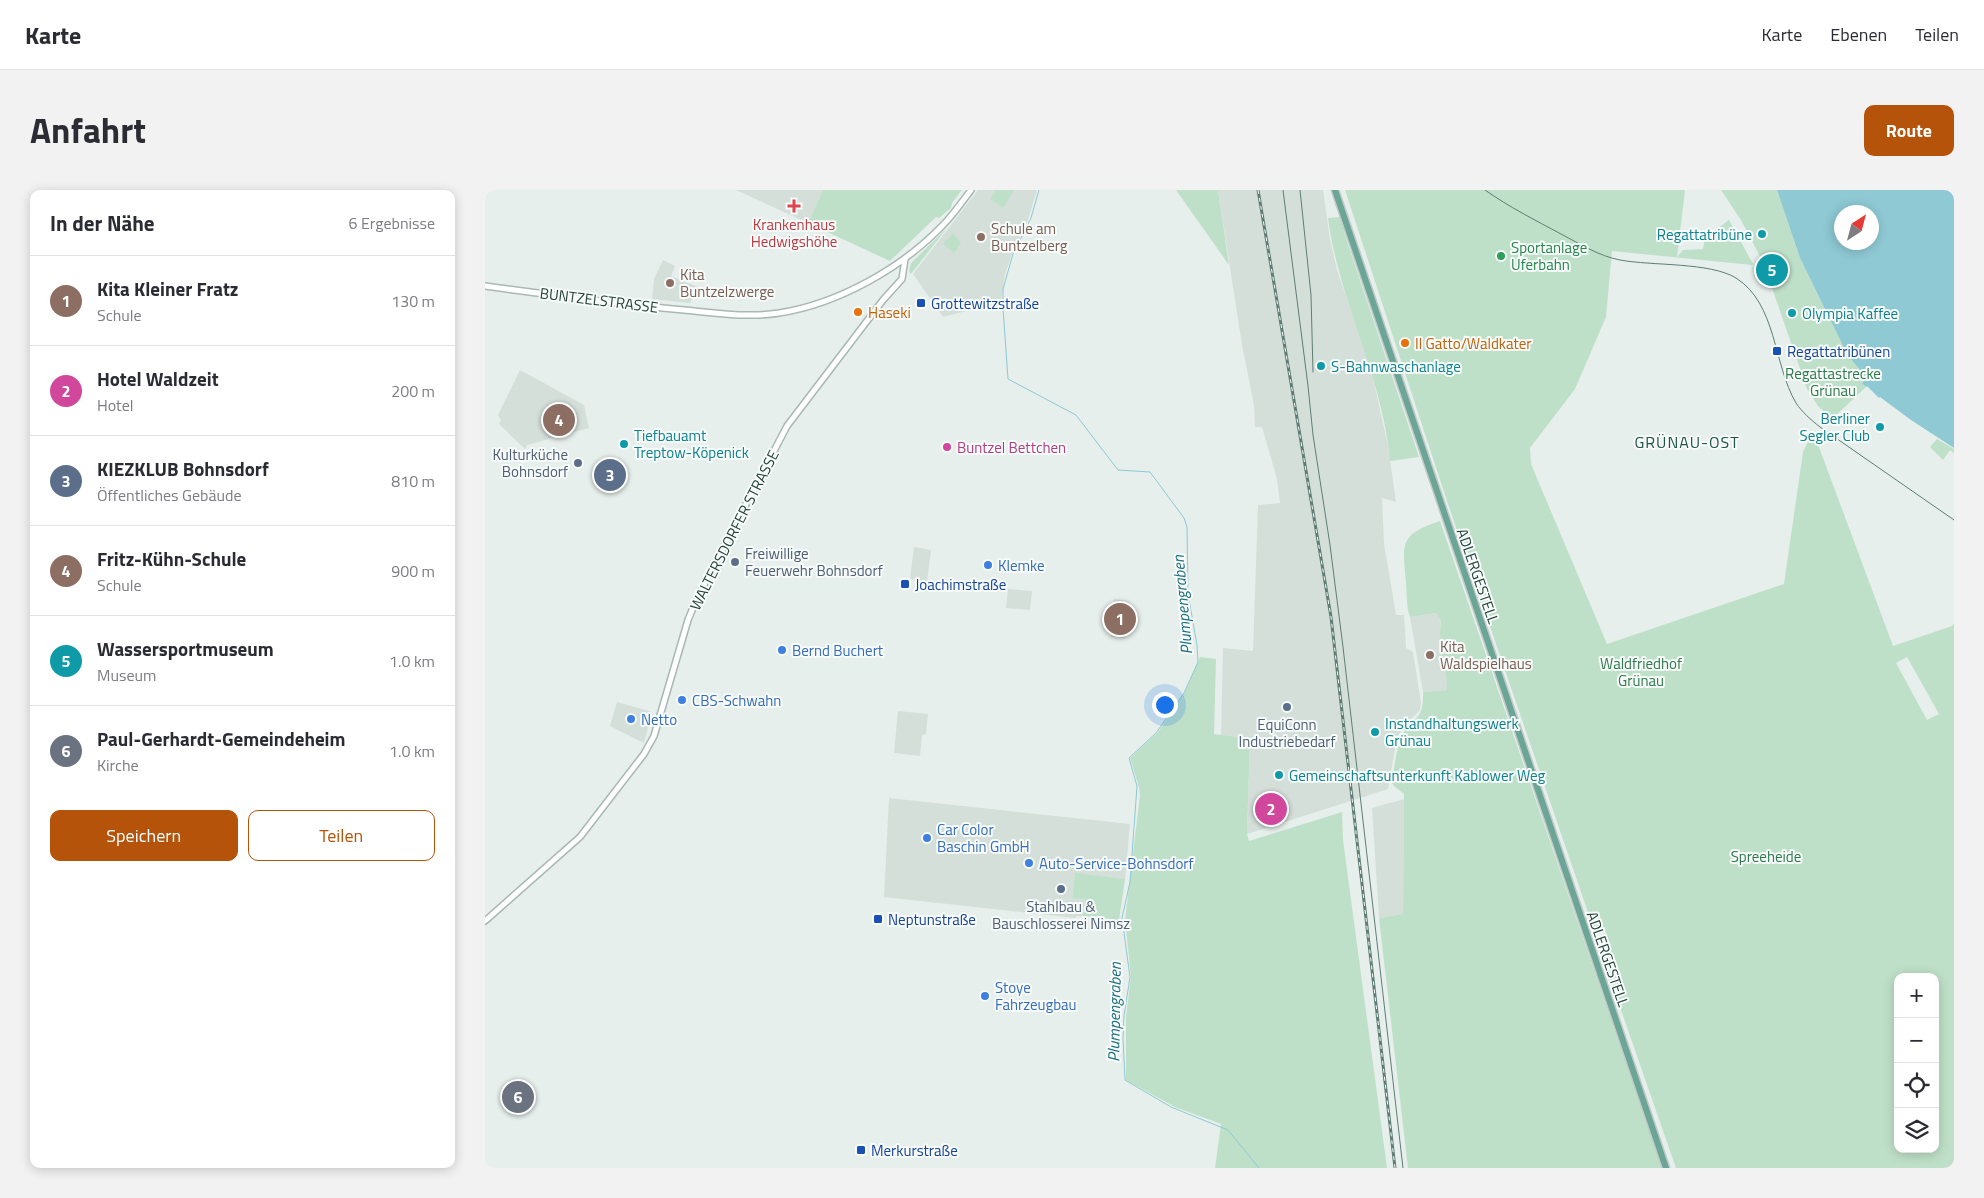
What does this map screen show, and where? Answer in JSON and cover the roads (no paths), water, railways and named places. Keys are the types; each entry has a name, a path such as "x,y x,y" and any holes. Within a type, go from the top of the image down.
{"main road":[{"name":"ADLERGESTELL","path":"1335,190 1666,1168"}],"street":[{"name":"BUNTZELSTRASSE","path":"485,286 638,306 743,315 767,315 794,310 838,295 865,283 905,259 943,225 971,190"},
{"name":"WALTERSDORFER STRASSE","path":"485,921 580,836 644,754 657,728 693,608 747,502 792,418 883,300 901,281 905,259"}],"water":[{"path":"1777,190 1954,190 1954,448 1879,398 1866,387 1862,383 1867,378 1848,356 1800,258"}],"waterway":[{"name":"Plumpengraben","path":"1039,190 1031,218 1013,254 1003,289 1008,379 1076,415 1118,470 1150,472 1184,518 1187,527 1188,594 1198,662 1184,693 1156,733 1129,758 1137,786 1130,882 1122,918 1130,977 1124,1016 1125,1080 1171,1107 1228,1130 1259,1168"}],"tram line":[{"path":"1283,190 1313,435 1343,647 1403,1168"},
{"path":"1300,190 1311,295 1313,372"},
{"path":"1485,190 1582,246 1605,256 1633,262 1711,269 1736,278 1749,289 1767,319 1783,371 1796,403 1801,410 1820,427 1954,520"}],"railway":[{"path":"1258,190 1331,617 1395,1168"}],"place":[{"name":"Krankenhaus Hedwigshöhe","path":"794,206"},
{"name":"Regattatribüne","path":"1762,234"},
{"name":"Schule am Buntzelberg","path":"981,237"},
{"name":"Sportanlage Uferbahn","path":"1501,256"},
{"name":"Wassersportmuseum","path":"1772,270"},
{"name":"Kita Buntzelzwerge","path":"670,283"},
{"name":"Grottewitzstraße","path":"921,303"},
{"name":"Haseki","path":"858,312"},
{"name":"Olympia Kaffee","path":"1792,313"},
{"name":"Il Gatto/Waldkater","path":"1405,343"},
{"name":"Regattatribünen","path":"1777,351"},
{"name":"S-Bahnwaschanlage","path":"1321,366"},
{"name":"Fritz-Kühn-Schule","path":"559,420"},
{"name":"Berliner Segler Club","path":"1880,427"},
{"name":"Tiefbauamt Treptow-Köpenick","path":"624,444"},
{"name":"Buntzel Bettchen","path":"947,447"},
{"name":"Kulturküche Bohnsdorf","path":"578,463"},
{"name":"KIEZKLUB Bohnsdorf","path":"610,475"},
{"name":"Freiwillige Feuerwehr Bohnsdorf","path":"735,562"},
{"name":"Klemke","path":"988,565"},
{"name":"Joachimstraße","path":"905,584"},
{"name":"Kita Kleiner Fratz","path":"1120,619"},
{"name":"Bernd Buchert","path":"782,650"},
{"name":"Kita Waldspielhaus","path":"1430,655"},
{"name":"CBS-Schwahn","path":"682,700"},
{"name":"EquiConn Industriebedarf","path":"1287,707"},
{"name":"Netto","path":"631,719"},
{"name":"Instandhaltungswerk Grünau","path":"1375,732"},
{"name":"Gemeinschaftsunterkunft Kablower Weg","path":"1279,775"},
{"name":"Hotel Waldzeit","path":"1271,809"},
{"name":"Car Color Baschin GmbH","path":"927,838"},
{"name":"Auto-Service-Bohnsdorf","path":"1029,863"},
{"name":"Stahlbau & Bauschlosserei Nimsz","path":"1061,889"},
{"name":"Neptunstraße","path":"878,919"},
{"name":"Stoye Fahrzeugbau","path":"985,996"},
{"name":"Paul-Gerhardt-Gemeindeheim","path":"518,1097"},
{"name":"Merkurstraße","path":"861,1150"}],"district":[{"name":"GRÜNAU-OST","path":"1687,442"}],"park label":[{"name":"Regattastrecke Grünau","path":"1833,382"},
{"name":"Waldfriedhof Grünau","path":"1641,672"},
{"name":"Spreeheide","path":"1766,856"}]}
